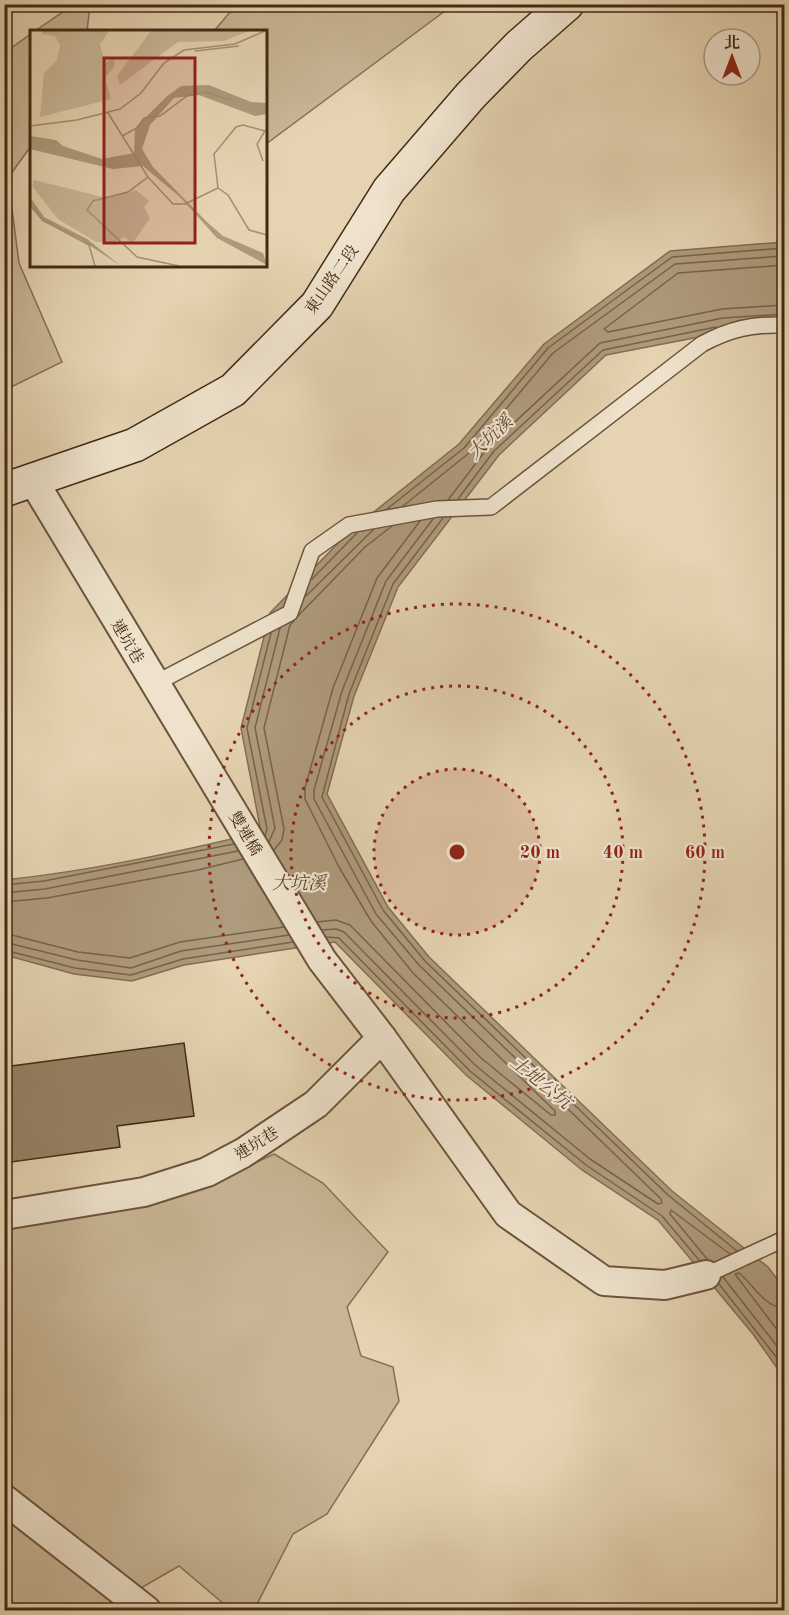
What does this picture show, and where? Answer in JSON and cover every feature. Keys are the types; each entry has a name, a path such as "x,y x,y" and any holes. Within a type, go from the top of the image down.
{"main road":[{"name":"東山路二段","path":"19,486 135,445 233,390 317,305 389,190 471,94 519,46 567,4"}],"street":[{"name":"連坑巷","path":"19,486 154,684 225,798"},
{"name":"雙連橋","path":"225,798 322,960 382,1038"},
{"name":"連坑巷","path":"4,1215 144,1192 207,1172 243,1153 316,1104 382,1038"},
{"path":"382,1038 508,1214 604,1281 665,1285 706,1275"},
{"path":"4,1499 146,1611"}],"lane":[{"path":"154,684 290,613 312,551 349,525 437,509 491,507 702,345 727,331 763,325 784,326"},
{"path":"706,1275 779,1242"}],"shaded area":[{"path":"236,4 453,5 267,143 267,30 215,30"},
{"path":"73,5 90,5 87,30 36,30"},
{"path":"30,35 30,147 8,178 19,263 62,362 5,390 5,41 8,50"},
{"path":"274,1154 323,1183 388,1252 347,1307 361,1356 393,1367 399,1401 327,1514 293,1534 254,1610 231,1610 179,1566 103,1610 5,1610 4,1219 215,1182"}],"water":[{"name":"大坑溪","path":"784,242 784,328 725,332 606,355 499,455 398,587 354,696 327,794 388,907 429,957 672,1191 768,1267 784,1288 784,1378 753,1334 658,1220 582,1170 466,1075 335,942 184,965 132,981 74,974 5,955 4,880 69,872 134,860 261,832 241,728 270,613 350,531 459,444 544,344 670,251"}],"building":[{"path":"184,1043 194,1116 117,1126 120,1147 4,1163 4,1067"}],"water label":[{"name":"土地公坑","path":"541,1082"}]}
